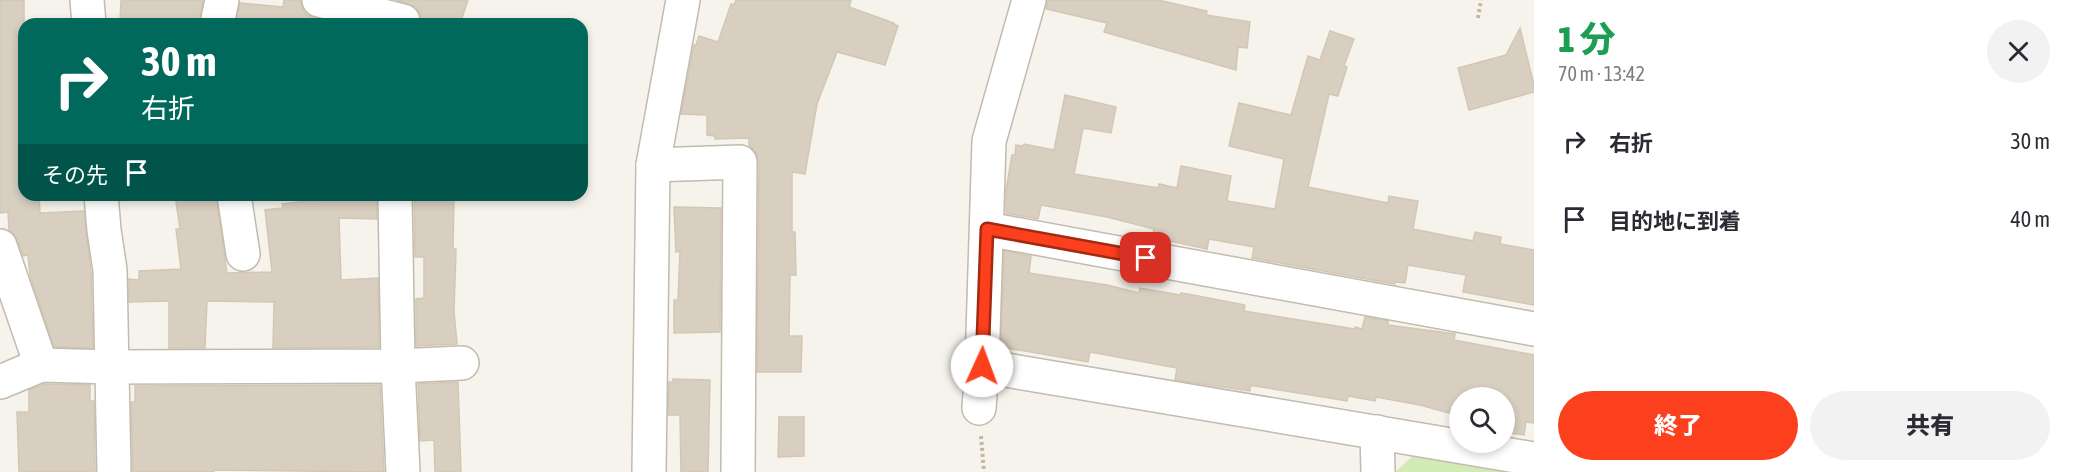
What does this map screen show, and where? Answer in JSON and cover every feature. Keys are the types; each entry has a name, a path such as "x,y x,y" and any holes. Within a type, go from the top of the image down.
{"street":[{"path":"87,0 88,18"},
{"path":"218,18 222,0"},
{"path":"319,0 406,15"},
{"path":"649,472 653,165 683,0"},
{"path":"979,408 989,141 1029,0"},
{"path":"653,165 740,162 738,472"},
{"path":"102,201 110,270 114,472"},
{"path":"235,201 243,254"},
{"path":"395,201 398,366 403,472"},
{"path":"987,229 1534,329"},
{"path":"0,246 40,365"},
{"path":"0,382 40,365 398,366 462,363"},
{"path":"982,366 1534,459"},
{"path":"1377,432 1378,472"}],"path":[{"path":"1478,18 1481,0"}],"green space":[{"path":"1414,455 1470,463 1504,472 1395,472"}],"building":[{"path":"0,0 24,0 24,18 18,18 18,201 39,201 40,213 84,211 91,272 93,348 54,347 30,275 28,255 23,256 17,239 9,230 8,212 0,213"},
{"path":"121,0 203,0 200,18 120,18"},
{"path":"284,0 301,0 301,6 306,14 314,18 237,18 240,3 283,7"},
{"path":"396,0 468,0 462,18 421,18 416,7"},
{"path":"736,0 851,0 849,7 898,26 885,65 837,52 817,104 805,174 792,172 792,232 795,232 796,275 790,275 789,336 802,336 801,372 757,372 759,162 756,153 749,145 749,138 715,139 715,136 707,135 707,115 681,114 694,45 699,36 718,42 731,4 734,5"},
{"path":"1048,0 1158,0 1207,11 1206,15 1250,22 1247,48 1238,47 1236,70 1104,32 1107,23 1046,9"},
{"path":"1520,28 1534,92 1469,110 1458,68 1506,55"},
{"path":"1330,31 1354,39 1344,66 1347,67 1338,96 1329,94 1308,187 1388,203 1389,196 1418,201 1413,229 1473,241 1475,232 1501,237 1500,244 1534,250 1534,305 1463,292 1466,275 1408,265 1405,283 1395,282 1395,284 1252,258 1254,247 1209,239 1207,249 1152,237 1154,229 1107,217 1041,205 1038,219 1006,213 1006,190 1016,145 1023,146 1024,144 1054,150 1065,95 1116,107 1111,133 1083,128 1074,174 1158,188 1159,184 1177,188 1181,166 1231,176 1227,201 1275,209 1284,159 1229,146 1239,103 1291,115 1308,56 1320,60"},
{"path":"176,201 217,201 227,273 272,272 265,210 283,208 282,204 307,201 376,201 377,219 339,218 341,280 378,278 379,347 273,348 274,302 207,301 205,348 169,348 169,301 129,302 129,279 139,280 139,271 181,269 176,229 180,229"},
{"path":"414,201 454,201 453,249 456,249 454,311 457,344 416,346 416,299 424,298 424,257 415,257"},
{"path":"674,207 721,208 720,332 674,333 674,300 678,300 680,251 676,252"},
{"path":"1004,251 1031,256 1029,273 1107,285 1139,293 1140,288 1181,295 1181,293 1188,294 1245,305 1244,311 1355,329 1355,327 1362,329 1365,317 1388,321 1388,325 1455,334 1454,340 1534,355 1534,423 1526,422 1524,435 1515,434 1515,387 1449,387 1449,413 1376,397 1375,401 1348,396 1347,401 1255,386 1250,386 1250,391 1175,380 1177,368 1090,352 1088,362 1001,347"},
{"path":"673,379 710,380 708,472 681,472 680,415 668,415 669,382 673,382"},
{"path":"458,382 461,472 435,472 434,440 420,441 418,384"},
{"path":"44,384 90,385 90,401 94,401 95,472 19,472 17,412 29,412 29,390"},
{"path":"380,385 384,472 214,470 214,472 133,472 131,402 135,402 135,386"},
{"path":"779,417 804,417 804,456 778,457"}],"route":[{"path":"982,366 987,229 1146,258"}]}
